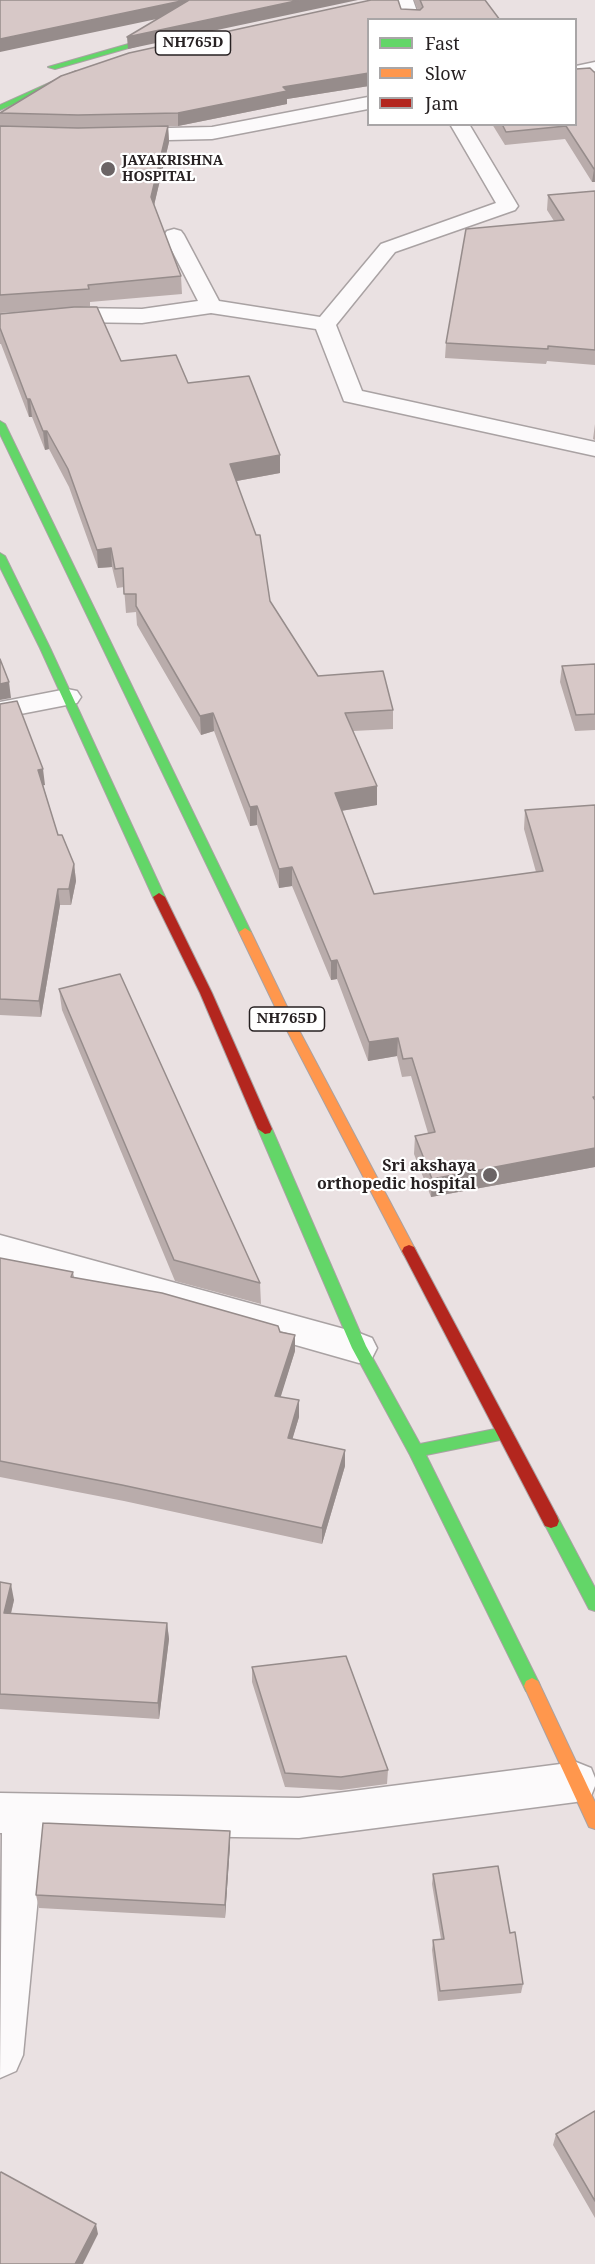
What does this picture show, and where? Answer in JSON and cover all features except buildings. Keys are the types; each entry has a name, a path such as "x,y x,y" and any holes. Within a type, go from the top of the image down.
{"main road":[{"name":"NH765D","path":"35,72 187,31"},
{"name":"NH765D","path":"0,108 72,75 124,58 175,47"},
{"name":"NH765D","path":"0,423 280,1005 595,1604"},
{"path":"0,556 67,697 130,838 206,993 359,1348 416,1451 530,1682 595,1821"},
{"path":"416,1451 505,1433"}],"street":[{"path":"404,0 410,18"},
{"path":"577,71 595,68"},
{"path":"102,135 212,133 367,102"},
{"path":"325,324 388,248 508,206 460,126"},
{"path":"174,235 212,306"},
{"path":"0,322 75,315 142,316 212,306 325,324"},
{"path":"325,324 352,396 595,449"},
{"path":"0,710 67,697"},
{"path":"0,1248 359,1348"},
{"path":"0,2055 13,1814 299,1818 576,1782"}],"traffic: fast":[{"path":"52,67 170,35"},
{"path":"0,108 79,73"},
{"path":"0,424 245,932"},
{"path":"0,556 45,648 159,897"},
{"path":"265,1129 359,1348 416,1451 532,1686"},
{"path":"416,1451 505,1433"},
{"path":"551,1521 595,1604"}],"traffic: slow":[{"path":"245,932 285,1015 409,1251"},
{"path":"532,1686 595,1821"}],"traffic: jam":[{"path":"159,897 206,993 265,1129"},
{"path":"409,1251 551,1521"}],"place":[{"name":"JAYAKRISHNA HOSPITAL","path":"108,169"},
{"name":"Sri akshaya orthopedic hospital","path":"490,1175"}]}
